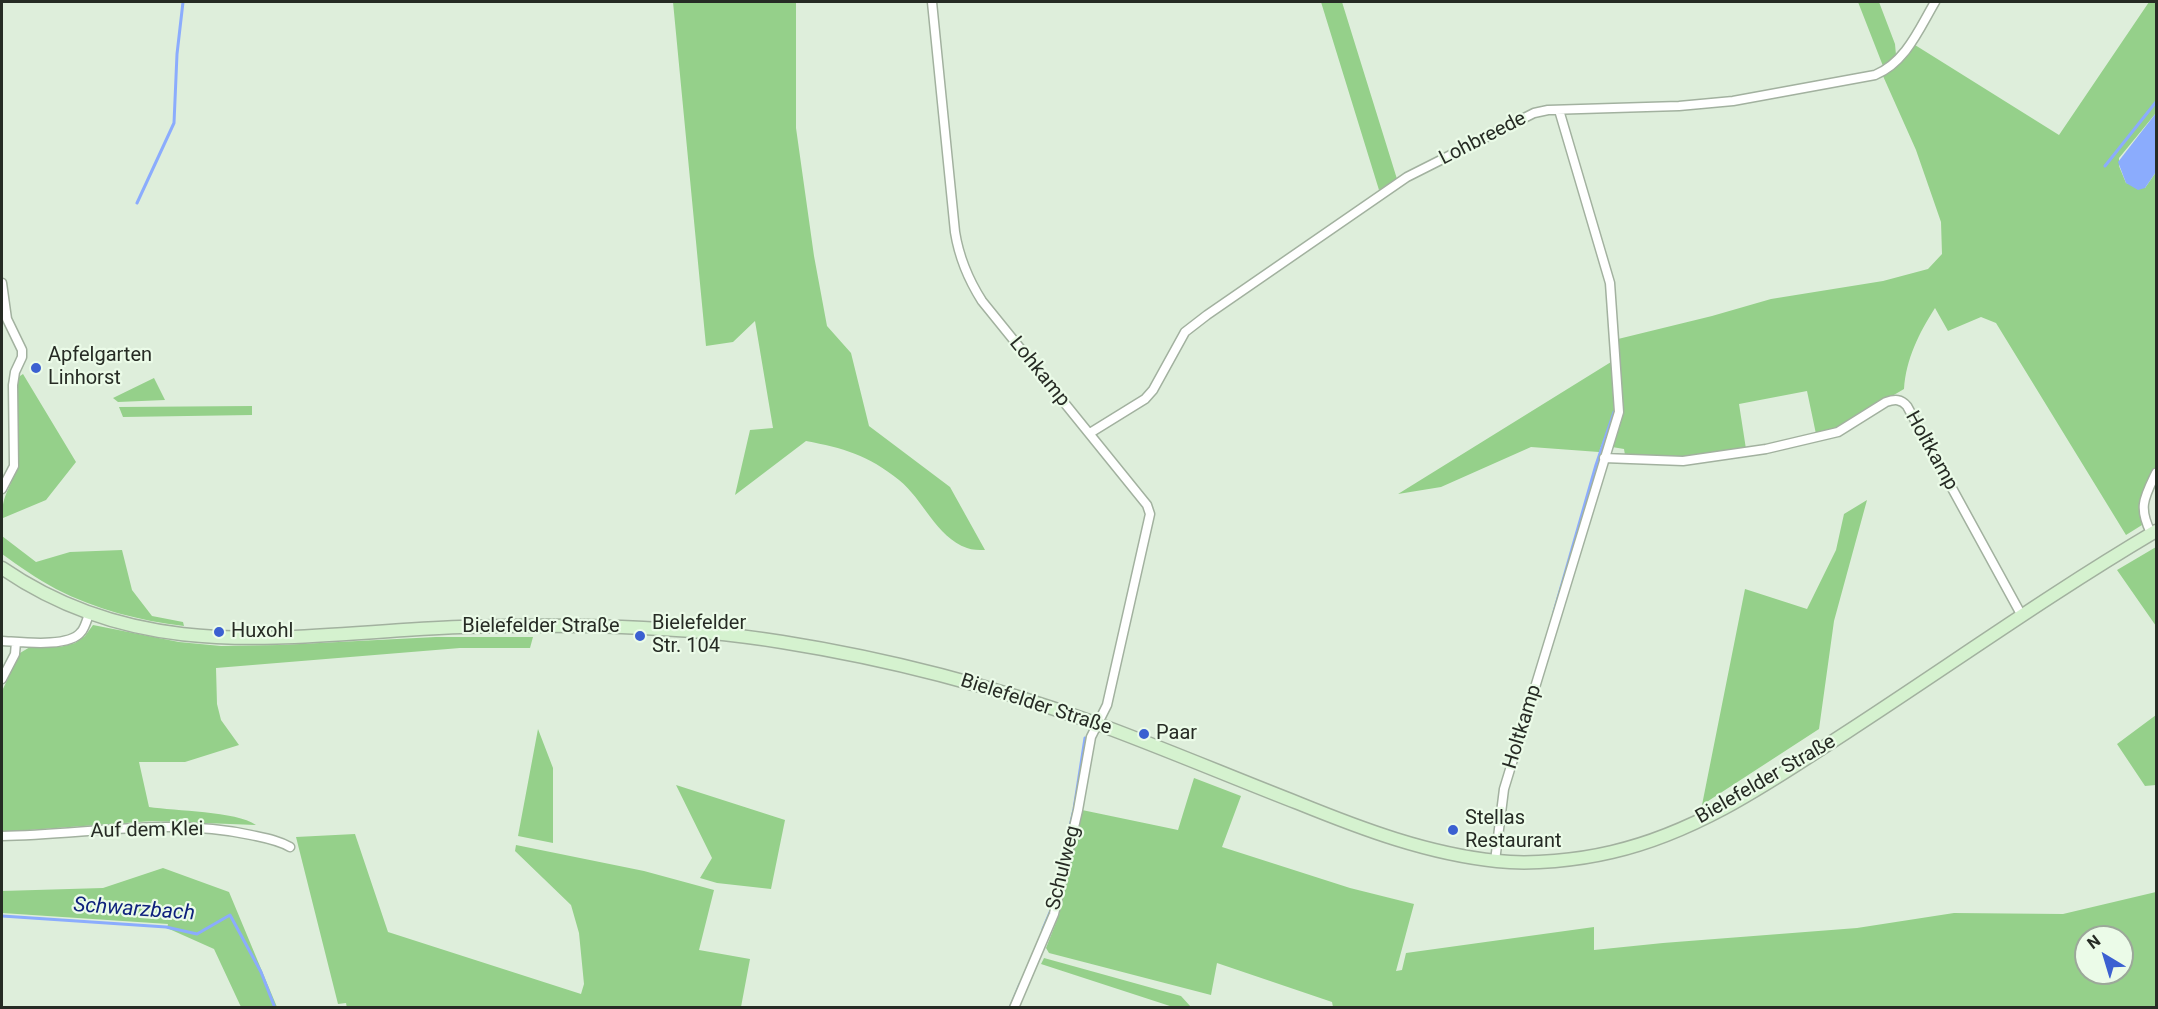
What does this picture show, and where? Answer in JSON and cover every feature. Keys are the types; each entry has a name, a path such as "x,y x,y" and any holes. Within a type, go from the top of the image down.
{"main road":[{"name":"Bielefelder Straße","path":"2,568 23,583 89,614 132,626 179,635 219,638 280,638 434,628 532,625 629,627 780,642 901,664 1020,697 1098,724 1369,832 1431,849 1495,861 1561,860 1612,852 1675,832 1717,813 1803,760 2154,532"}],"street":[{"name":"Lohkamp","path":"932,2 958,249 973,286 982,301 1147,505 1150,514 1107,705 1098,724"},
{"name":"Lohbreede","path":"1090,433 1145,399 1153,390 1185,332 1407,177 1527,116 1548,110 1679,106 1733,101 1875,75 1896,62 1911,43 1935,2"},
{"name":"Holtkamp","path":"1495,861 1504,789 1619,412 1610,283 1559,110"},
{"path":"2,283 7,319 22,350 22,357 15,372 13,385 14,466 2,489"},
{"name":"Holtkamp","path":"1604,458 1683,461 1766,449 1838,432 1886,402 1902,401 1907,406 2022,616"},
{"path":"2154,532 2146,523 2142,509 2144,496 2157,473"},
{"path":"2,641 59,642 69,640 81,633 89,614"},
{"path":"2,680 15,654 16,642"},
{"name":"Schulweg","path":"1014,1008 1054,914 1078,810 1091,737 1098,724"},
{"name":"Auf dem Klei","path":"2,836 176,826 231,830 280,841 290,847"}],"green space":[{"path":"673,2 796,2 796,128 814,256 827,326 851,353 869,426 950,487 985,550 973,550 956,543 938,527 908,488 877,464 844,450 806,441 735,495 750,430 773,428 755,321 733,342 706,346"},
{"path":"1321,2 1342,2 1397,179 1379,190"},
{"path":"1858,2 1879,2 1895,44 1896,55 1883,66"},
{"path":"2149,2 2156,2 2156,113 2119,158 2119,166 2126,183 2145,188 2156,172 2156,468 2141,502 2142,525 2126,535 1996,323 1981,317 1948,331 1935,308 1914,347 1907,367 1904,389 1836,429 1816,434 1807,391 1739,404 1746,449 1683,459 1625,455 1624,449 1612,447 1623,411 1618,339 1771,299 1883,281 1928,269 1942,254 1941,222 1916,150 1883,76 1899,64 1915,45 2059,135"},
{"path":"1611,362 1614,411 1599,452 1531,447 1441,487 1398,494"},
{"path":"23,374 76,462 46,500 3,518 3,503 18,455 17,378"},
{"path":"154,378 165,400 118,402 113,398"},
{"path":"252,406 252,415 123,417 119,407"},
{"path":"1867,500 1834,621 1819,729 1702,805 1745,589 1807,609 1836,550 1844,514"},
{"path":"2,536 36,562 70,552 122,550 132,590 152,616 183,622 184,626 118,613 86,603 56,589 2,554"},
{"path":"2156,547 2156,626 2117,570"},
{"path":"93,625 179,642 221,646 436,637 533,637 530,648 460,648 216,668 217,704 221,720 239,745 185,762 139,762 149,807 220,814 247,820 256,825 152,821 2,832 2,691 20,653 30,647 60,647 75,643 85,636"},
{"path":"2156,715 2156,785 2145,786 2117,744"},
{"path":"538,729 553,768 553,843 518,836"},
{"path":"1194,778 1241,796 1222,847 1350,888 1414,904 1396,971 1402,970 1406,953 1594,927 1594,950 1857,928 1954,913 2063,914 2156,892 2156,1007 1333,1007 1332,1002 1217,963 1211,995 1049,953 1046,948 1059,915 1082,810 1178,830"},
{"path":"676,785 785,820 771,889 717,883 700,878 712,858"},
{"path":"355,834 388,932 581,994 584,984 579,933 571,905 515,851 516,845 644,871 714,890 699,950 750,959 741,1007 347,1008 346,1003 338,1004 296,837"},
{"path":"163,868 229,892 277,1007 241,1007 214,949 167,928 168,924 2,913 2,891 103,888"},
{"path":"1044,958 1181,996 1191,1007 1173,1007 1041,964"}],"water":[{"path":"2156,113 2156,172 2145,188 2138,190 2126,183 2118,162"}],"waterway":[{"path":"137,203 174,123 177,54 183,2"},
{"path":"2105,166 2156,102"},
{"path":"1554,612 1596,465 1614,412"},
{"path":"1053,901 1074,809 1085,738"},
{"path":"1043,929 1051,910"},
{"name":"Schwarzbach","path":"2,916 166,927 197,934 230,915 261,972 275,1008"},
{"path":"1010,1008 1020,984"}],"place":[{"name":"Apfelgarten Linhorst","path":"36,368"},
{"name":"Huxohl","path":"219,632"},
{"name":"Bielefelder Str. 104","path":"640,636"},
{"name":"Paar","path":"1144,734"},
{"name":"Stellas Restaurant","path":"1453,830"}]}
